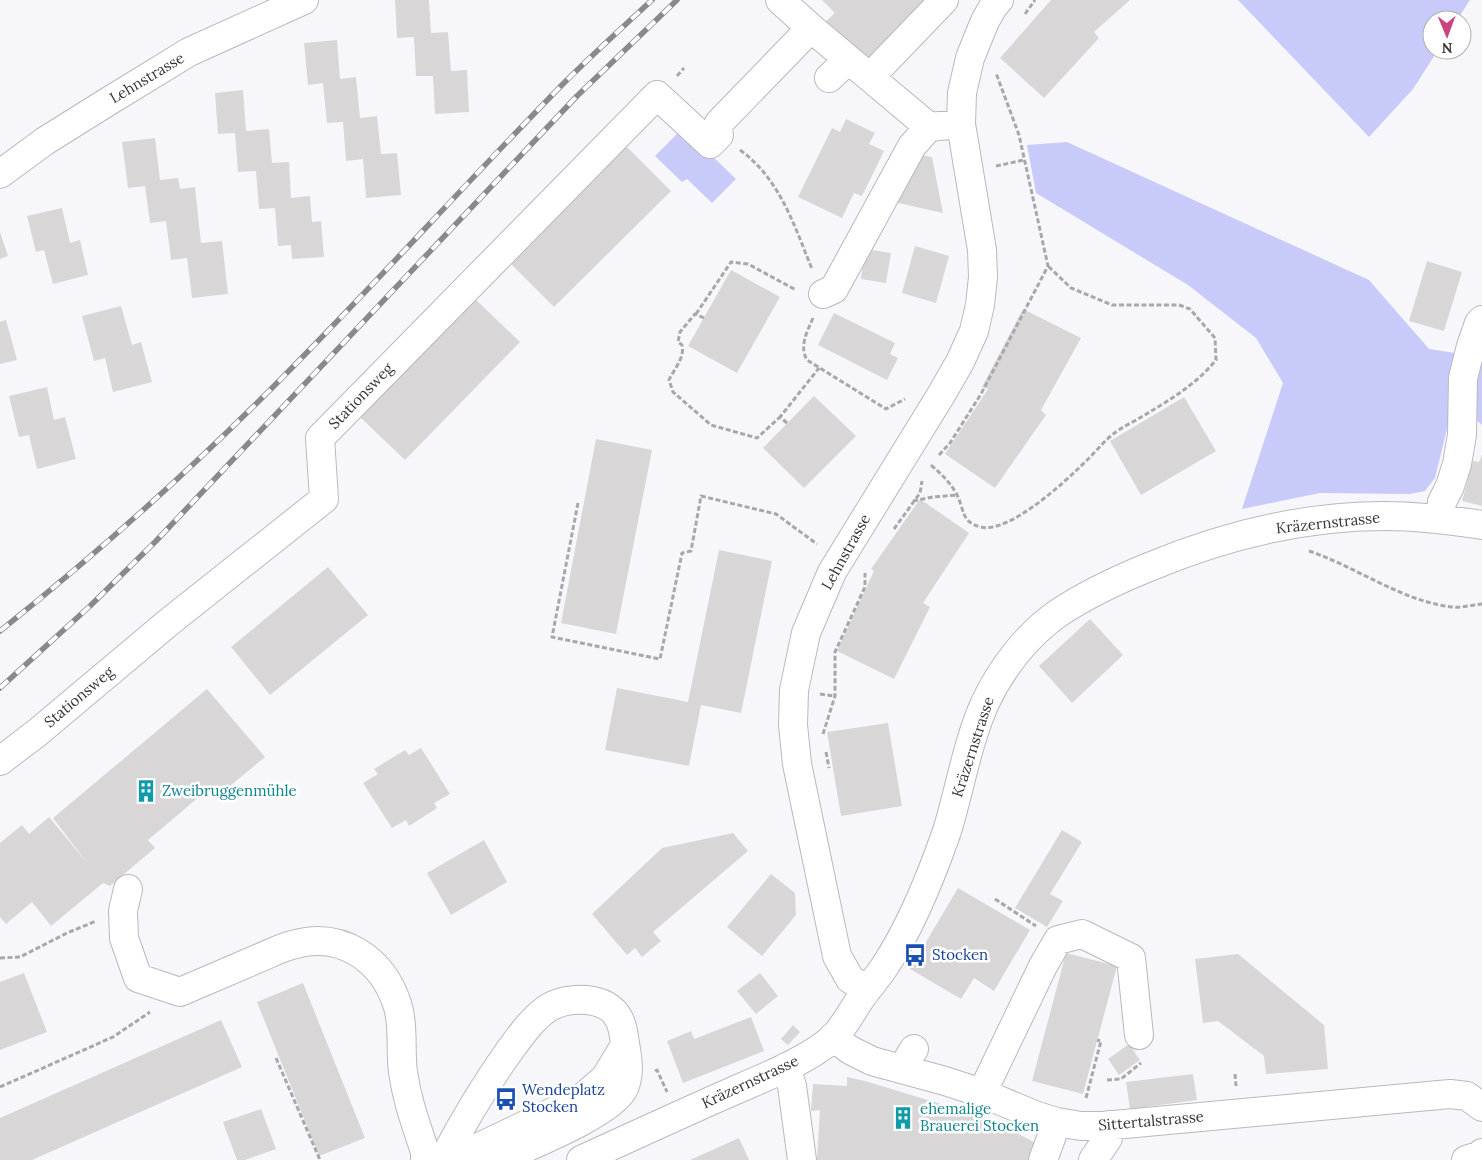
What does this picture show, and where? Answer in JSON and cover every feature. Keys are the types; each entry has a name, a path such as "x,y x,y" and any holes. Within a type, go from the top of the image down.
{"street":[{"name":"Lehnstrasse","path":"3,165 45,142 109,100 189,52 304,0"},
{"path":"780,0 811,28 839,69 870,77 929,127"},
{"path":"870,77 944,0"},
{"name":"Lehnstrasse","path":"866,990 850,979 837,956 797,764 794,690 806,633 832,572 946,386 960,362 974,331 980,305 983,277 982,250 960,124 962,93 970,58 993,2"},
{"name":"Stationsweg","path":"0,761 38,732 168,622 324,499 320,438 656,95 710,144 719,129 811,28"},
{"path":"814,294 834,289 912,146 929,127 960,124"},
{"path":"1440,519 1442,502 1450,486 1457,464 1462,435 1462,378 1471,346 1479,323 1482,320"},
{"name":"Kräzernstrasse","path":"581,1160 786,1067 834,1037 866,990 884,968 902,936 932,870 947,831 984,706 1015,654 1056,615 1091,594 1183,553 1240,536 1296,524 1343,518 1385,516 1440,519 1482,525"},
{"path":"125,900 124,938 138,978 180,992 293,944 318,941 342,946 360,953 370,960 382,973 391,989 398,1009 407,1101 425,1152 426,1160"},
{"path":"982,1093 1043,966 1058,940 1082,934 1131,958 1139,1035"},
{"path":"450,1152 489,1080 536,1017 562,1002 576,999 600,1004 619,1019 628,1061 628,1075 623,1090 610,1104 581,1122 499,1160"},
{"name":"Sittertalstrasse","path":"834,1037 850,1050 872,1061 908,1059 1037,1116 1081,1126 1450,1094 1467,1096 1482,1107"},
{"path":"450,1152 582,1098 605,1078 625,1045"},
{"path":"786,1067 792,1086 802,1160"},
{"path":"1043,1160 1057,1122"},
{"path":"1093,1160 1108,1138 1109,1125"},
{"path":"1466,1160 1482,1153"}],"path":[{"path":"992,167 1024,160"},
{"path":"814,294 748,264 731,262 696,314 680,332 678,342 682,345 682,358 669,380 673,392 711,425 757,438 780,417 819,368"},
{"path":"930,464 946,477 957,495 964,516 972,524 984,528 999,526 1023,514 1085,463 1113,434 1180,393 1205,374 1216,360 1215,338 1190,309 1179,305 1112,305 1071,288 1048,266"},
{"path":"696,314 704,318"},
{"path":"780,417 787,423"},
{"path":"895,528 920,493 922,479"},
{"path":"913,502 932,497 957,495"},
{"path":"578,503 552,637 660,659 682,553 691,551 700,496 776,514 821,547"},
{"path":"1302,549 1330,558 1419,600 1453,607 1482,604"},
{"path":"823,734 835,696 835,652 865,587 865,569"},
{"path":"825,747 829,772"},
{"path":"0,958 20,957 125,900"},
{"path":"995,900 1058,940"},
{"path":"0,1087 113,1037 180,992"},
{"path":"1086,1095 1101,1041 1097,1040"},
{"path":"276,1058 320,1160"},
{"path":"1107,1080 1121,1079 1143,1062"},
{"path":"657,1070 671,1099"}],"shaded area":[{"path":"1238,0 1470,0 1464,10 1422,10 1422,60 1432,60 1413,89 1369,137"},
{"path":"683,128 736,179 712,203 687,179 682,182 655,156"},
{"path":"1067,142 1369,280 1429,349 1482,356 1482,425 1454,400 1435,478 1425,491 1410,494 1320,493 1242,509 1283,383 1256,338 1188,285 1036,193 1027,145"}],"building":[{"path":"395,0 429,0 431,33 448,32 451,71 467,70 469,112 435,114 433,76 416,76 414,37 397,38"},
{"path":"822,0 927,0 866,63 822,25 835,13"},
{"path":"1051,0 1130,0 1094,32 1099,38 1044,98 1000,58"},
{"path":"337,40 340,79 356,77 360,118 377,116 381,154 397,153 401,195 366,198 363,159 346,161 343,122 327,123 323,83 308,85 304,43"},
{"path":"243,90 246,131 269,129 272,163 289,162 291,198 310,196 312,222 321,221 324,257 292,259 291,245 278,246 275,208 259,209 256,171 238,172 235,133 218,134 215,93"},
{"path":"846,119 875,133 869,144 884,151 862,196 854,193 842,218 798,197 832,128 840,132"},
{"path":"155,138 160,180 178,178 180,189 195,187 201,243 222,241 228,294 192,298 187,258 171,260 166,221 150,223 145,186 128,188 122,142"},
{"path":"623,143 671,191 554,307 507,260"},
{"path":"922,155 932,157 943,213 894,202"},
{"path":"62,208 70,243 80,240 88,275 53,284 44,250 36,252 27,216"},
{"path":"0,232 8,256 0,259"},
{"path":"915,246 949,256 936,303 902,293"},
{"path":"865,249 891,253 886,283 861,279"},
{"path":"1427,261 1462,272 1444,331 1409,321"},
{"path":"731,270 780,297 737,373 688,346"},
{"path":"474,298 520,342 405,460 359,416"},
{"path":"121,306 132,345 141,342 152,382 113,392 105,358 94,361 82,316"},
{"path":"1023,309 1081,338 1041,410 1046,415 995,488 945,454 988,389 982,387"},
{"path":"834,313 895,343 890,354 898,358 887,380 818,345"},
{"path":"6,320 17,360 0,364 0,322"},
{"path":"47,387 54,420 65,417 76,459 37,469 29,435 19,437 9,396"},
{"path":"814,396 856,436 804,488 763,448"},
{"path":"1184,397 1216,451 1141,495 1110,441"},
{"path":"596,439 652,450 616,634 561,623"},
{"path":"1482,455 1482,506 1462,501 1473,461 1479,462"},
{"path":"920,499 969,533 923,603 930,607 894,679 837,651 874,571 871,569"},
{"path":"719,550 772,561 741,713 701,705 689,766 605,750 617,688 688,702"},
{"path":"328,567 368,615 270,695 231,647"},
{"path":"1090,619 1123,655 1072,703 1039,666"},
{"name":"Zweibruggenmühle","path":"207,689 265,757 219,795 212,786 148,840 155,848 110,886 103,883 51,926 32,902 6,924 0,917 0,843 22,825 29,834 49,817 88,864 53,818"},
{"path":"888,723 902,806 841,816 827,732"},
{"path":"421,748 450,794 434,803 437,808 409,826 406,820 392,828 363,783 378,774 374,769 405,750 409,755"},
{"path":"1062,830 1082,842 1050,894 1063,901 1047,927 1015,908"},
{"path":"733,833 748,851 653,932 661,941 642,957 635,948 627,955 592,914 662,848"},
{"path":"484,840 507,882 451,915 427,873"},
{"path":"771,874 795,893 796,915 762,956 727,927"},
{"path":"958,888 1030,930 994,991 974,978 961,999 910,969"},
{"path":"1066,953 1117,966 1083,1094 1032,1081"},
{"path":"1238,954 1324,1025 1328,1069 1266,1074 1264,1056 1218,1021 1203,1023 1195,959"},
{"path":"24,973 47,1032 0,1050 0,982"},
{"path":"760,973 778,996 756,1014 737,991"},
{"path":"303,983 365,1138 319,1156 257,1002"},
{"path":"751,1017 764,1051 683,1083 667,1041 691,1031 694,1039"},
{"path":"221,1020 242,1067 32,1160 0,1160 0,1118"},
{"path":"793,1025 800,1032 788,1045 781,1039"},
{"path":"1129,1044 1140,1060 1119,1075 1108,1059"},
{"path":"1193,1074 1197,1100 1130,1109 1126,1082"},
{"name":"ehemalige Brauerei Stocken","path":"847,1077 1010,1125 1009,1129 1036,1143 1032,1160 817,1160 820,1110 811,1111 813,1084 847,1086"},
{"path":"261,1109 276,1149 245,1160 237,1160 223,1122"},
{"path":"739,1138 749,1160 690,1160"}],"railway":[{"path":"0,631 138,515 237,423 343,315 562,85 652,0"},
{"path":"0,688 90,606 156,541 577,96 677,0"}],"place":[{"name":"Zweibruggenmühle","path":"146,791"},
{"name":"Stocken","path":"915,955"},
{"name":"Wendeplatz Stocken","path":"506,1099"},
{"name":"ehemalige Brauerei Stocken","path":"903,1118"}]}
